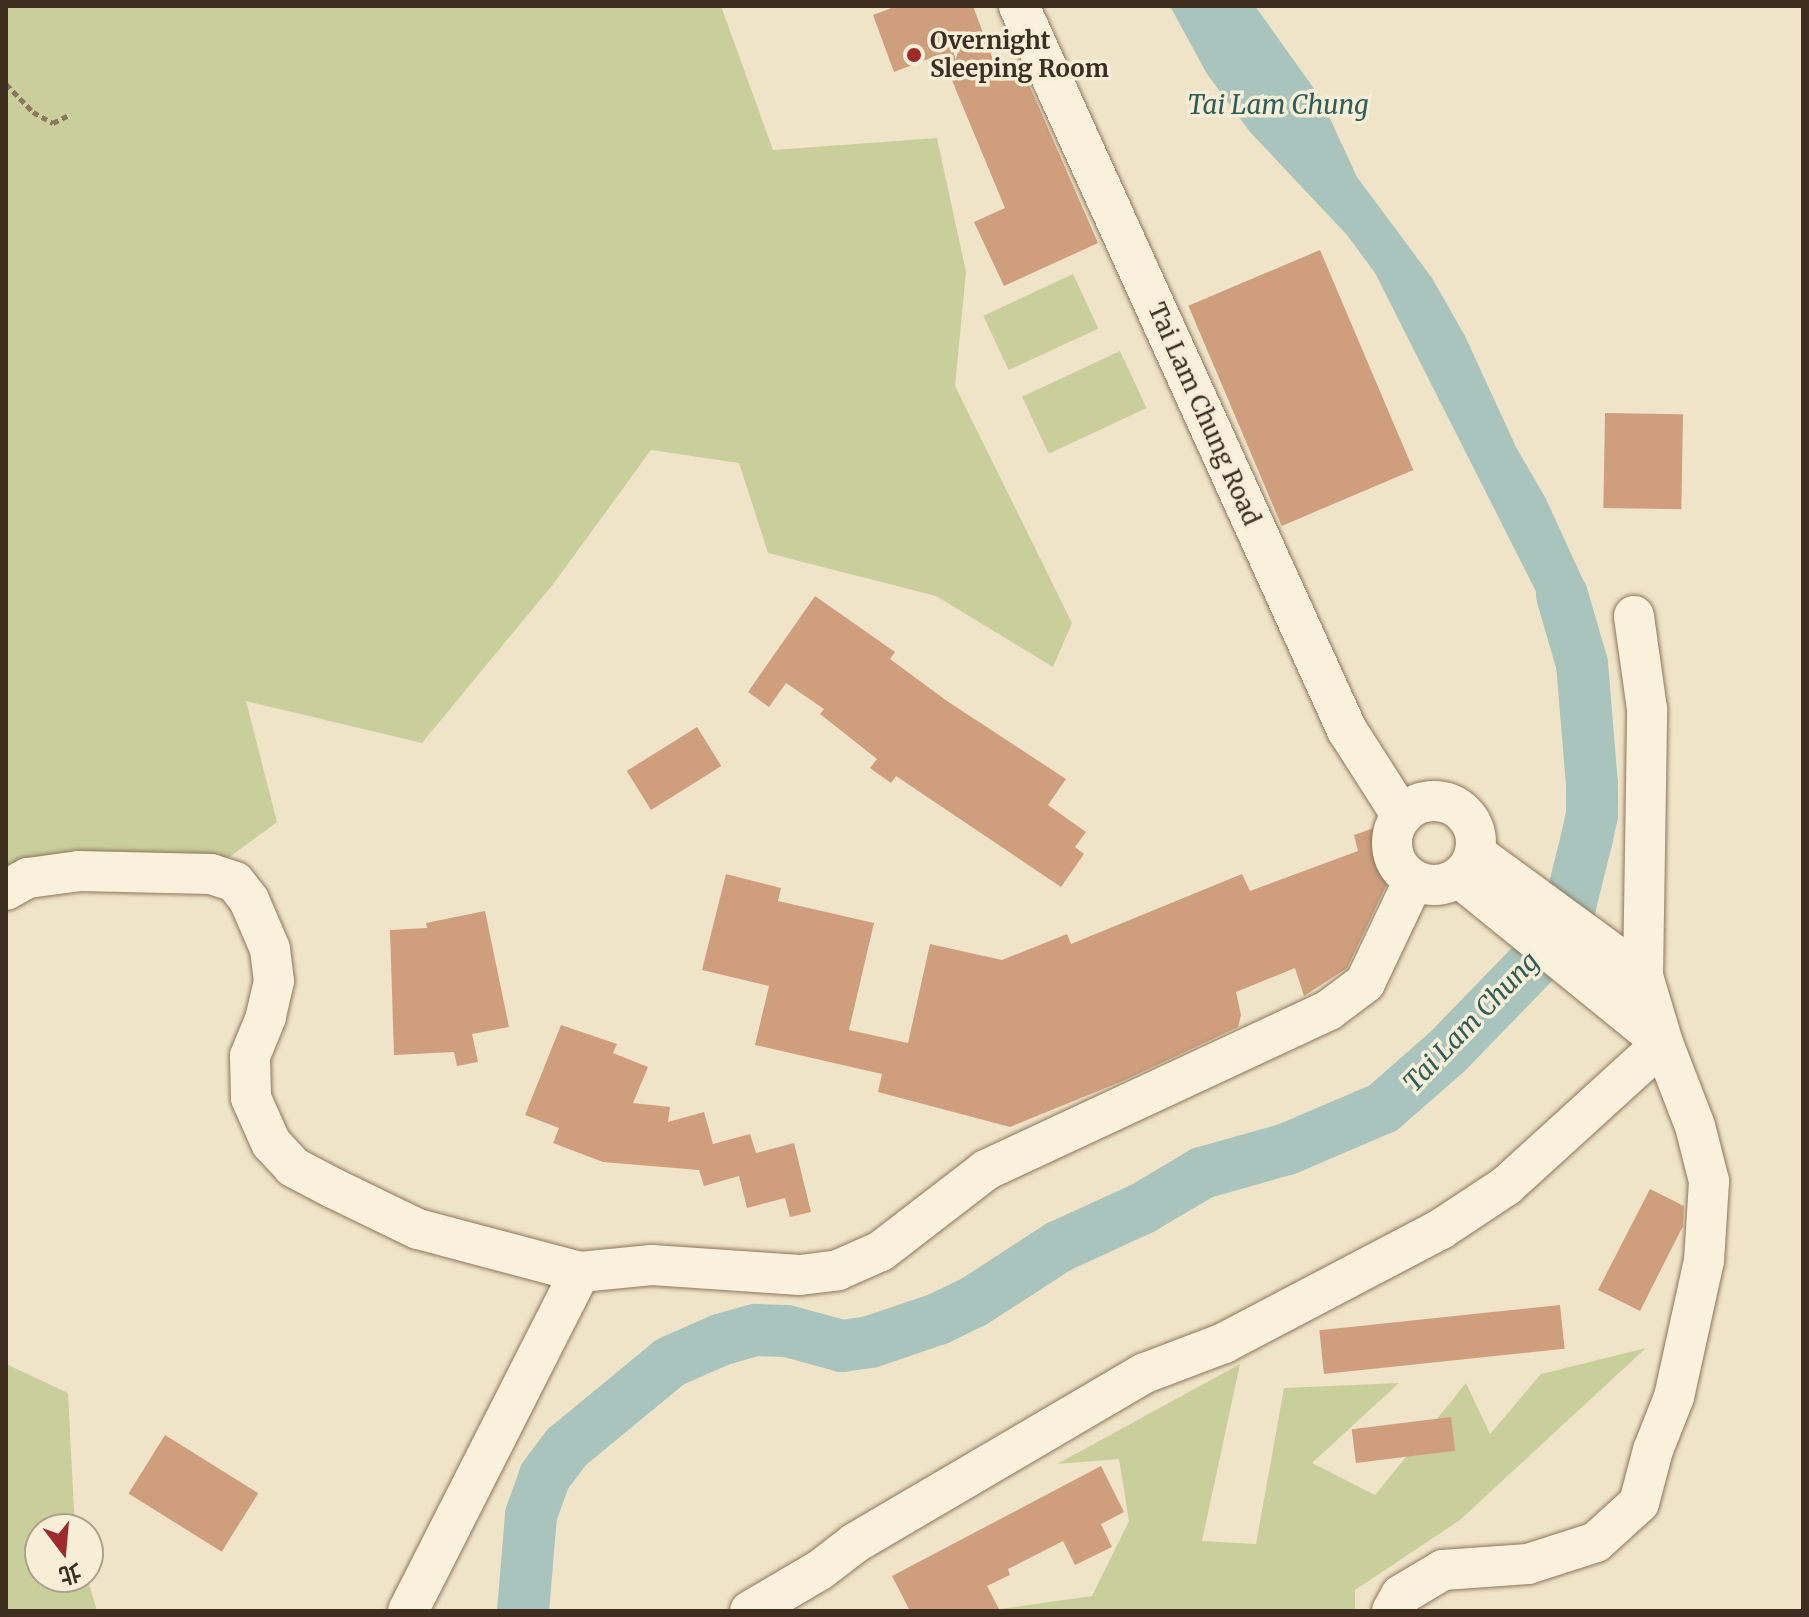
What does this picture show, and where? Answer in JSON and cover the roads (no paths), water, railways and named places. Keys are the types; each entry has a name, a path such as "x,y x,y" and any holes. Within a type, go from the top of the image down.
{"lane":[{"name":"Tai Lam Chung Road","path":"1019,6 1347,730 1402,816"},
{"path":"1392,1611 1401,1595 1443,1570 1528,1564 1596,1542 1639,1503 1653,1450 1674,1397 1704,1261 1709,1181 1695,1126 1663,1043 1643,976 1647,709 1634,616"},
{"path":"1643,976 1608,951 1481,876 1437,885 1414,880 1404,873 1393,851 1395,827 1402,816 1426,802 1453,806 1473,826 1481,876 1587,985 1663,1043"},
{"path":"6,890 28,878 79,871 211,874 235,882 249,900 270,949 274,981 266,1017 250,1056 251,1098 271,1143 293,1167 418,1229 580,1272 652,1265 800,1275 838,1270 881,1251 986,1170 1329,1010 1365,983 1414,880"},
{"path":"750,1611 820,1570 855,1543 1145,1373 1224,1343 1441,1229 1506,1186 1663,1043"},
{"path":"408,1611 580,1272"}],"water":[{"name":"Tai Lam Chung","path":"1170,6 1255,6 1320,97 1357,177 1432,278 1465,336 1516,447 1546,499 1584,582 1589,610 1588,647 1582,664 1557,633 1375,273 1347,235 1250,132 1207,74"}],"waterway":[{"name":"Tai Lam Chung","path":"523,1611 531,1515 545,1476 567,1447 670,1362 720,1340 756,1330 787,1331 842,1346 870,1342 938,1319 975,1301 1058,1247 1143,1208 1202,1173 1287,1149 1383,1108 1448,1051 1547,949 1570,906 1592,815 1592,785 1582,664 1562,595"}],"place":[{"name":"Overnight Sleeping Room","path":"914,55"}]}
